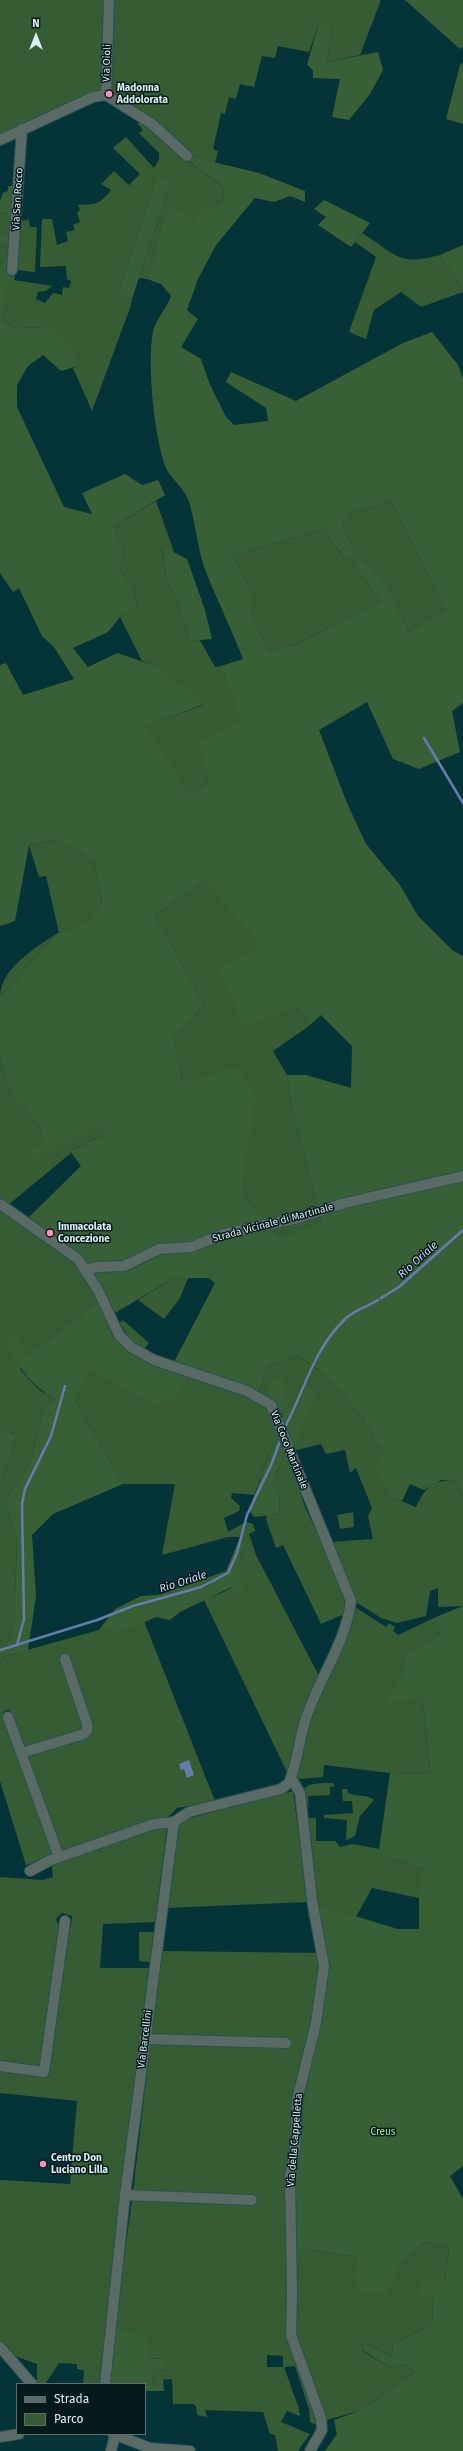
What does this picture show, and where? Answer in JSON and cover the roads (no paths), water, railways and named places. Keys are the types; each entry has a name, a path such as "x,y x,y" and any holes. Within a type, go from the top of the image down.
{"street":[{"name":"Via Oioli","path":"109,0 106,96 152,124 187,156"},
{"path":"0,140 93,97 106,96"},
{"name":"Via San Rocco","path":"12,270 22,129"},
{"name":"Strada Vicinale di Martinale","path":"85,1271 96,1267 124,1266 159,1249 191,1247 224,1234 298,1218 345,1203 463,1176"},
{"name":"Via Coco Martinale","path":"0,1204 78,1259 98,1290 119,1335 131,1347 154,1360 247,1391 262,1398 271,1405 283,1431 325,1540 351,1601 344,1630 320,1682 305,1721 291,1778"},
{"path":"21,1753 84,1734 87,1730 65,1660"},
{"path":"8,1717 59,1857"},
{"path":"30,1871 59,1857 154,1824 174,1822 189,1812 281,1789 289,1783 291,1778"},
{"name":"Via della Cappelletta","path":"291,1778 300,1793 312,1900 324,1966 316,2023 297,2100 295,2151 290,2175 292,2293 291,2335 321,2418 322,2430 310,2451"},
{"name":"Via Barcellini","path":"105,2383 125,2195 144,2040 174,1822"},
{"path":"0,2066 44,2072 65,1921"},
{"path":"144,2040 286,2043"},
{"path":"125,2195 252,2200"},
{"path":"0,2347 31,2383"},
{"path":"0,2437 16,2434"},
{"path":"111,2451 114,2435 136,2438 150,2448 190,2451"}],"water":[{"path":"189,1760 194,1775 187,1778 184,1769 181,1770 179,1764"}],"waterway":[{"name":"Rio Oriale","path":"424,738 463,803"},
{"name":"Rio Oriale","path":"381,1298 399,1287 463,1230"},
{"name":"Rio Oriale","path":"284,1429 316,1358 333,1332 344,1320 356,1311 378,1300"},
{"path":"17,1645 24,1619 22,1504 25,1489 51,1436 65,1386"},
{"name":"Rio Oriale","path":"0,1650 97,1620 133,1606 201,1587 228,1573 237,1553 247,1515 272,1463 281,1438"}],"place":[{"name":"Madonna Addolorata","path":"109,94"},
{"name":"Immacolata Concezione","path":"50,1233"},
{"name":"Centro Don Luciano Lilla","path":"43,2164"}],"park label":[{"name":"Creus","path":"383,2132"}]}
